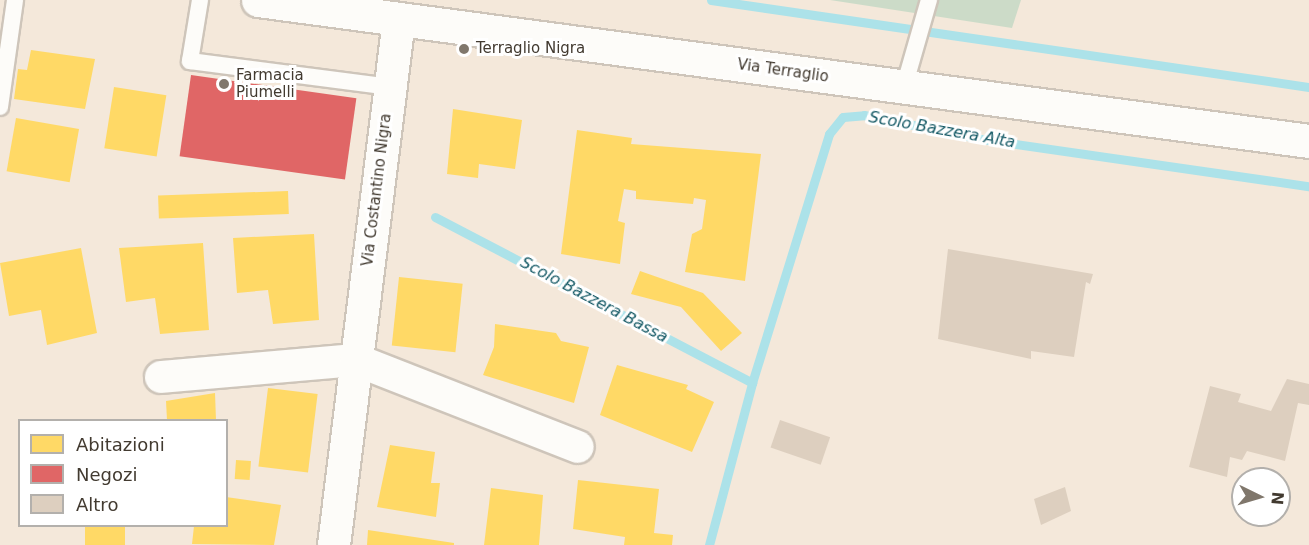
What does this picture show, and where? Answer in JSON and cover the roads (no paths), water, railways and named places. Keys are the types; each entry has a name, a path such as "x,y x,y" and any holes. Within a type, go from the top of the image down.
{"main road":[{"name":"Via Terraglio","path":"258,0 1309,141"}],"street":[{"name":"Via Costantino Nigra","path":"334,545 399,20"},
{"path":"161,377 356,360 578,447"}],"lane":[{"path":"0,107 15,0"},
{"path":"200,0 190,61 390,87"},
{"path":"904,87 911,53 929,0"}],"waterway":[{"path":"711,0 1309,87"},
{"name":"Scolo Bazzera Alta","path":"709,545 752,383 829,134 843,117 864,115 981,139 1309,186"},
{"name":"Scolo Bazzera Bassa","path":"435,217 752,383"}],"place":[{"name":"Terraglio Nigra","path":"464,49"},
{"name":"Farmacia Piumelli","path":"224,84"}]}
